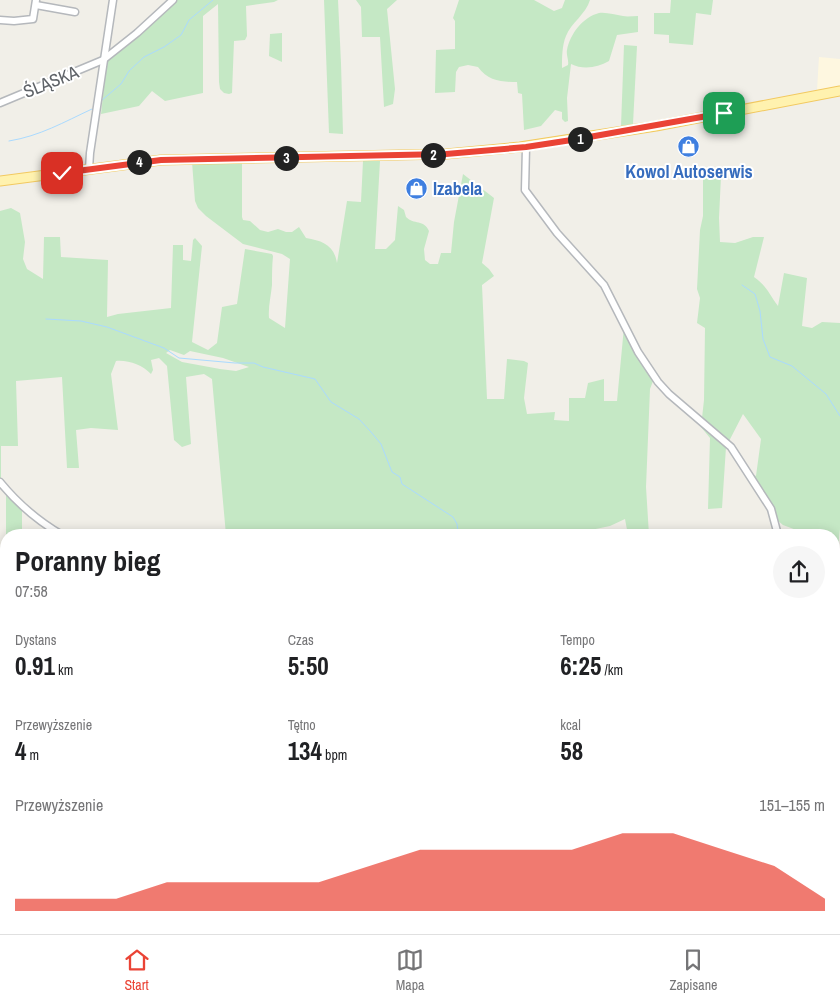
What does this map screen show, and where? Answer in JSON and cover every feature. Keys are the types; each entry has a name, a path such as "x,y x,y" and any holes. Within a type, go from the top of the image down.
{"main road":[{"path":"0,181 161,160 446,154 526,147 656,126 840,91"}],"street":[{"path":"103,60 113,0"},
{"name":"ŚLĄSKA","path":"0,103 103,60 137,34 173,0"},
{"path":"0,20 33,19 36,2 74,12"},
{"name":"ŚLĄSKA","path":"89,169 103,60"},
{"path":"526,147 525,190 557,233 604,285 638,352 658,382 669,394 731,447 771,509 776,529"},
{"path":"0,482 35,518 52,529"}],"shaded area":[{"path":"819,57 840,59 840,86 817,90"}],"green space":[{"path":"177,0 278,0 246,6 247,36 245,40 234,41 232,93 224,93 220,89 218,4 203,16 203,93 165,101 152,91 139,106 101,114 107,60 135,39"},
{"path":"324,0 338,0 343,134 329,133"},
{"path":"356,0 397,0 387,9 395,89 393,104 384,107 380,37 362,37 361,7"},
{"path":"459,0 534,0 554,11 562,8 565,0 590,0 566,36 563,47 562,68 568,65 567,50 574,32 593,15 608,13 638,16 638,32 617,35 609,61 595,67 585,68 571,64 567,98 568,121 565,122 562,119 562,112 555,110 541,126 524,130 522,94 518,93 517,82 495,80 482,72 478,67 468,65 459,67 456,72 455,92 435,93 436,50 455,49 455,21 453,18"},
{"path":"671,0 713,0 711,15 696,13 693,45 669,43 669,35 654,34 654,13 670,13"},
{"path":"282,33 282,62 269,56 270,34"},
{"path":"624,45 637,46 633,124 621,126"},
{"path":"363,161 380,161 375,249 386,249 395,240 398,206 404,210 406,217 427,227 429,231 424,249 425,260 430,264 438,264 441,253 451,253 454,222 463,174 494,198 482,263 494,276 482,285 487,399 504,399 507,359 528,363 524,398 527,414 555,412 554,420 569,421 569,398 585,398 588,383 604,379 604,401 617,401 624,327 653,381 650,389 646,487 649,529 627,529 625,519 610,526 596,529 225,529 212,379 204,374 186,377 191,444 182,447 174,440 167,366 159,358 151,360 153,370 151,374 135,364 126,361 116,361 111,374 118,430 91,428 76,430 79,468 67,468 62,377 16,381 18,446 1,446 0,478 0,211 11,208 20,213 25,242 23,259 27,269 43,279 44,237 60,237 61,257 108,260 107,317 171,308 173,245 183,245 183,260 191,261 193,240 195,238 202,246 192,342 208,350 217,343 222,307 237,304 245,249 272,254 269,318 285,328 290,259 282,254 243,244 206,216 198,208 195,201 192,162 242,162 243,220 250,221 260,230 268,232 278,229 292,232 299,227 306,238 327,245 336,257 337,263 347,201 361,202","holes":["170,350 184,355 190,351 223,358 249,367 236,371 220,369 182,362 166,353"]},
{"path":"703,174 721,176 720,242 735,243 753,237 764,237 754,277 765,287 778,306 784,273 807,278 802,326 812,328 822,322 840,323 840,529 794,529 783,525 777,520 772,505 752,474 756,476 761,439 743,414 726,447 722,508 708,509 710,438 701,427 704,400 705,328 697,323 700,298 697,289 700,230 703,216"},
{"path":"6,492 22,510 22,529 6,529"}],"waterway":[{"path":"101,101 121,84 129,71 144,57 164,47 181,35 189,20 213,0"},
{"path":"9,141 42,132 92,109"},
{"path":"742,285 755,294 760,311 763,339 770,357 792,366 826,394 840,416"},
{"path":"46,319 81,321 107,327 164,348 179,358 254,363 263,367 315,379 331,402 359,419 381,444 392,472 400,477 402,484 453,517 458,529"}],"place":[{"name":"Kowol Autoserwis","path":"689,147"},
{"name":"Izabela","path":"417,189"}],"route":[{"path":"62,173 161,160 446,154 526,147 724,113"}]}
